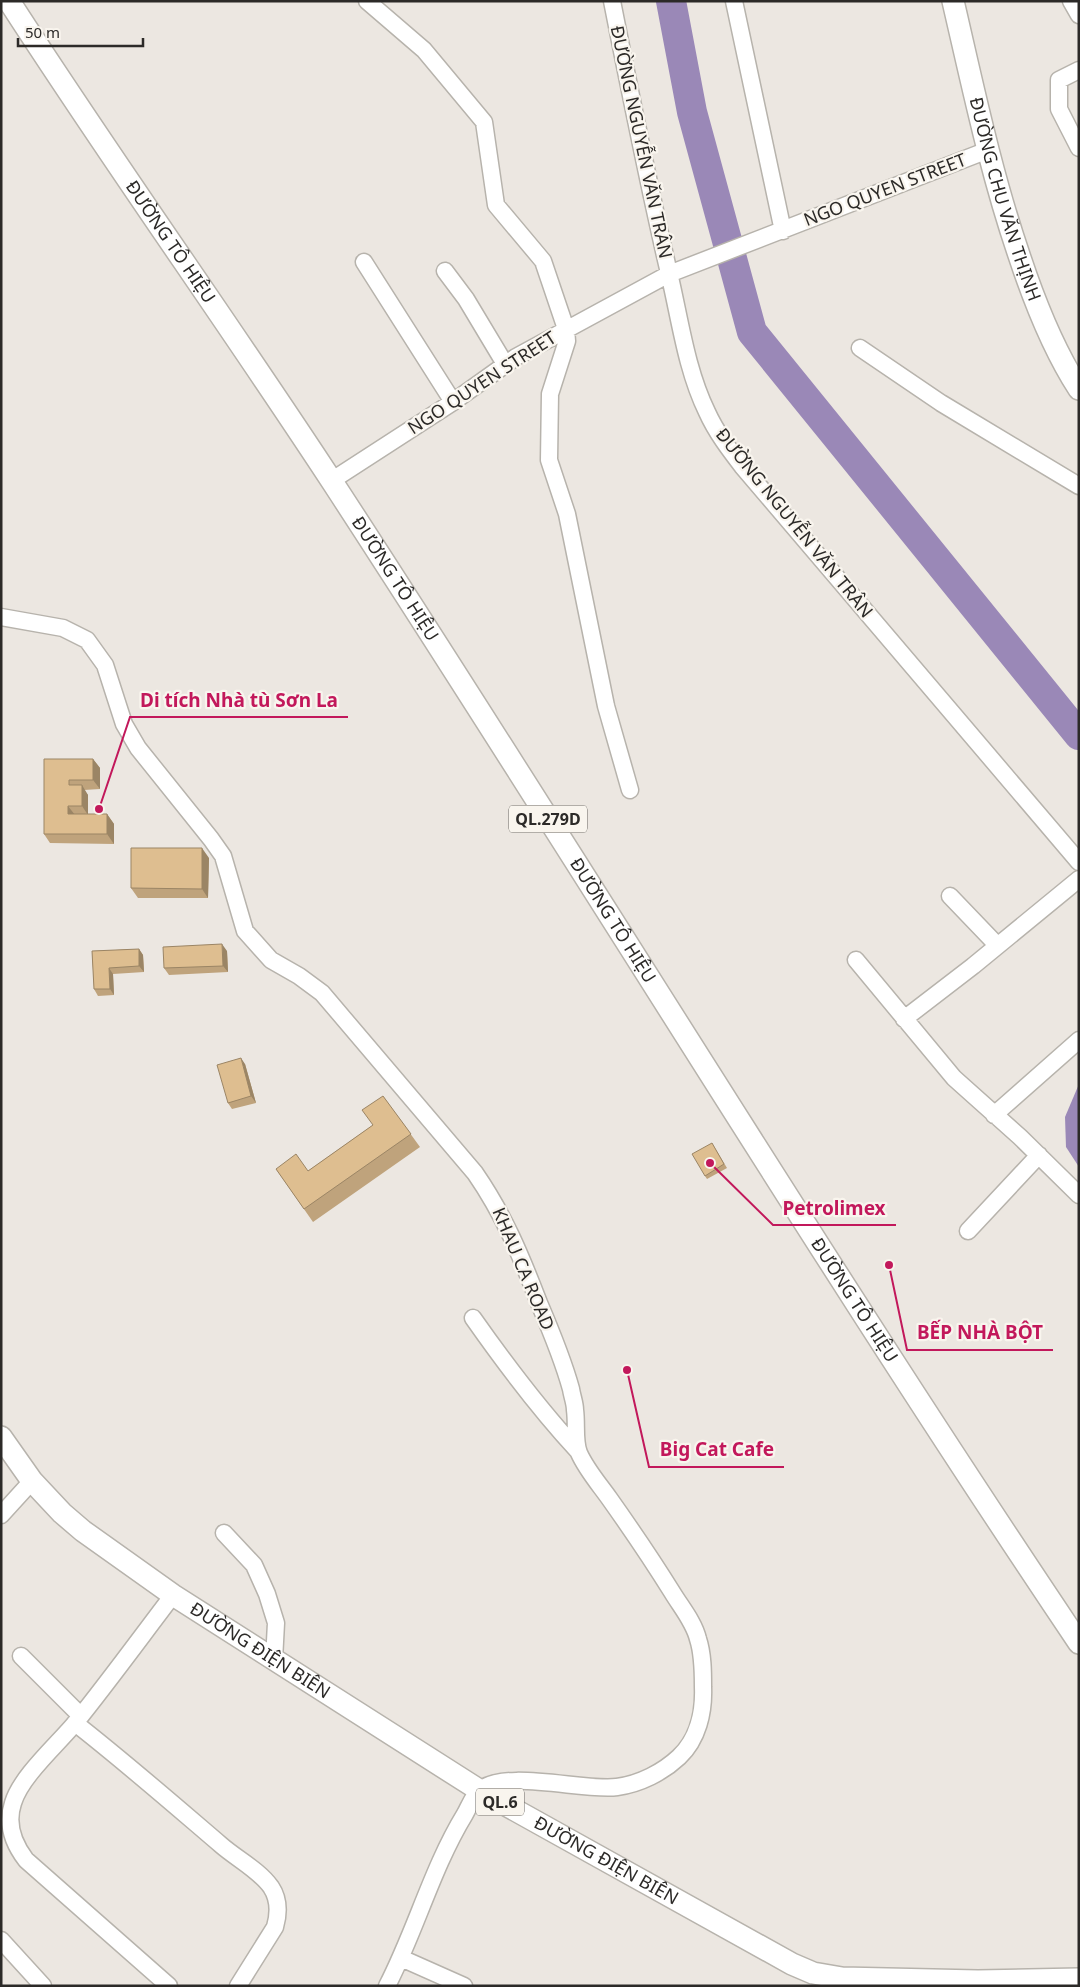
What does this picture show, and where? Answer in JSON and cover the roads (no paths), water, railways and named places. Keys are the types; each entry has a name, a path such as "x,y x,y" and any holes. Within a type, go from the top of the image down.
{"main road":[{"name":"ĐƯỜNG TÔ HIỆU","path":"9,1 60,80 332,481 960,1466 1079,1642"},
{"name":"ĐƯỜNG CHU VĂN THỊNH","path":"953,1 988,150 1011,232 1036,306 1079,389"},
{"name":"ĐƯỜNG ĐIỆN BIÊN","path":"1,1437 32,1482 62,1513 83,1531 173,1594 479,1790 792,1964 813,1973 842,1978 978,1983 1079,1978"}],"street":[{"path":"367,1 424,50 484,122 496,205 543,261 566,329 567,341 550,394 549,460 567,514 606,706 630,790"},
{"name":"ĐƯỜNG NGUYỄN VĂN TRÂN","path":"612,1 658,226 696,386 706,412 720,436 742,466 1079,862"},
{"path":"734,1 783,230"},
{"path":"1071,1 1079,15"},
{"path":"1079,70 1059,80 1059,109 1079,148"},
{"name":"NGO QUYEN STREET","path":"332,481 453,402 505,364 566,329 670,274 988,150"},
{"path":"364,262 453,402"},
{"path":"445,270 466,299 505,364"},
{"path":"860,348 941,402 1079,486"},
{"name":"KHAU CA ROAD","path":"1,617 63,628 87,640 106,666 124,724 138,748 223,856 245,931 270,960 299,976 322,993 484,1186 508,1227 550,1330 576,1410 578,1451"},
{"path":"904,1019 973,966 1079,879"},
{"path":"950,896 997,945"},
{"path":"856,960 954,1078 1079,1194"},
{"path":"994,1115 1079,1040"},
{"path":"968,1231 1039,1155"},
{"path":"387,1986 401,1958 437,1869 458,1826 479,1790 501,1782 561,1783 603,1788 633,1784 650,1777 678,1758 696,1733 702,1716 703,1677 696,1632 643,1547 578,1451 546,1417 507,1367 473,1318"},
{"path":"1,1515 32,1482"},
{"path":"224,1533 254,1565 267,1594 276,1623 274,1660"},
{"path":"169,1986 26,1860 18,1849 11,1831 10,1819 13,1803 18,1792 52,1748 78,1719 173,1594"},
{"path":"21,1656 78,1719 228,1851 264,1878 271,1888 278,1905 275,1927 238,1986"},
{"path":"1,1940 43,1986"},
{"path":"401,1958 464,1986"}],"waterway":[{"path":"671,1 692,112 752,332 1079,735"}],"place":[{"name":"Di tích Nhà tù Sơn La","path":"99,809"},
{"name":"Petrolimex","path":"710,1163"},
{"name":"BẾP NHÀ BỘT","path":"889,1265"},
{"name":"Big Cat Cafe","path":"627,1370"}]}
